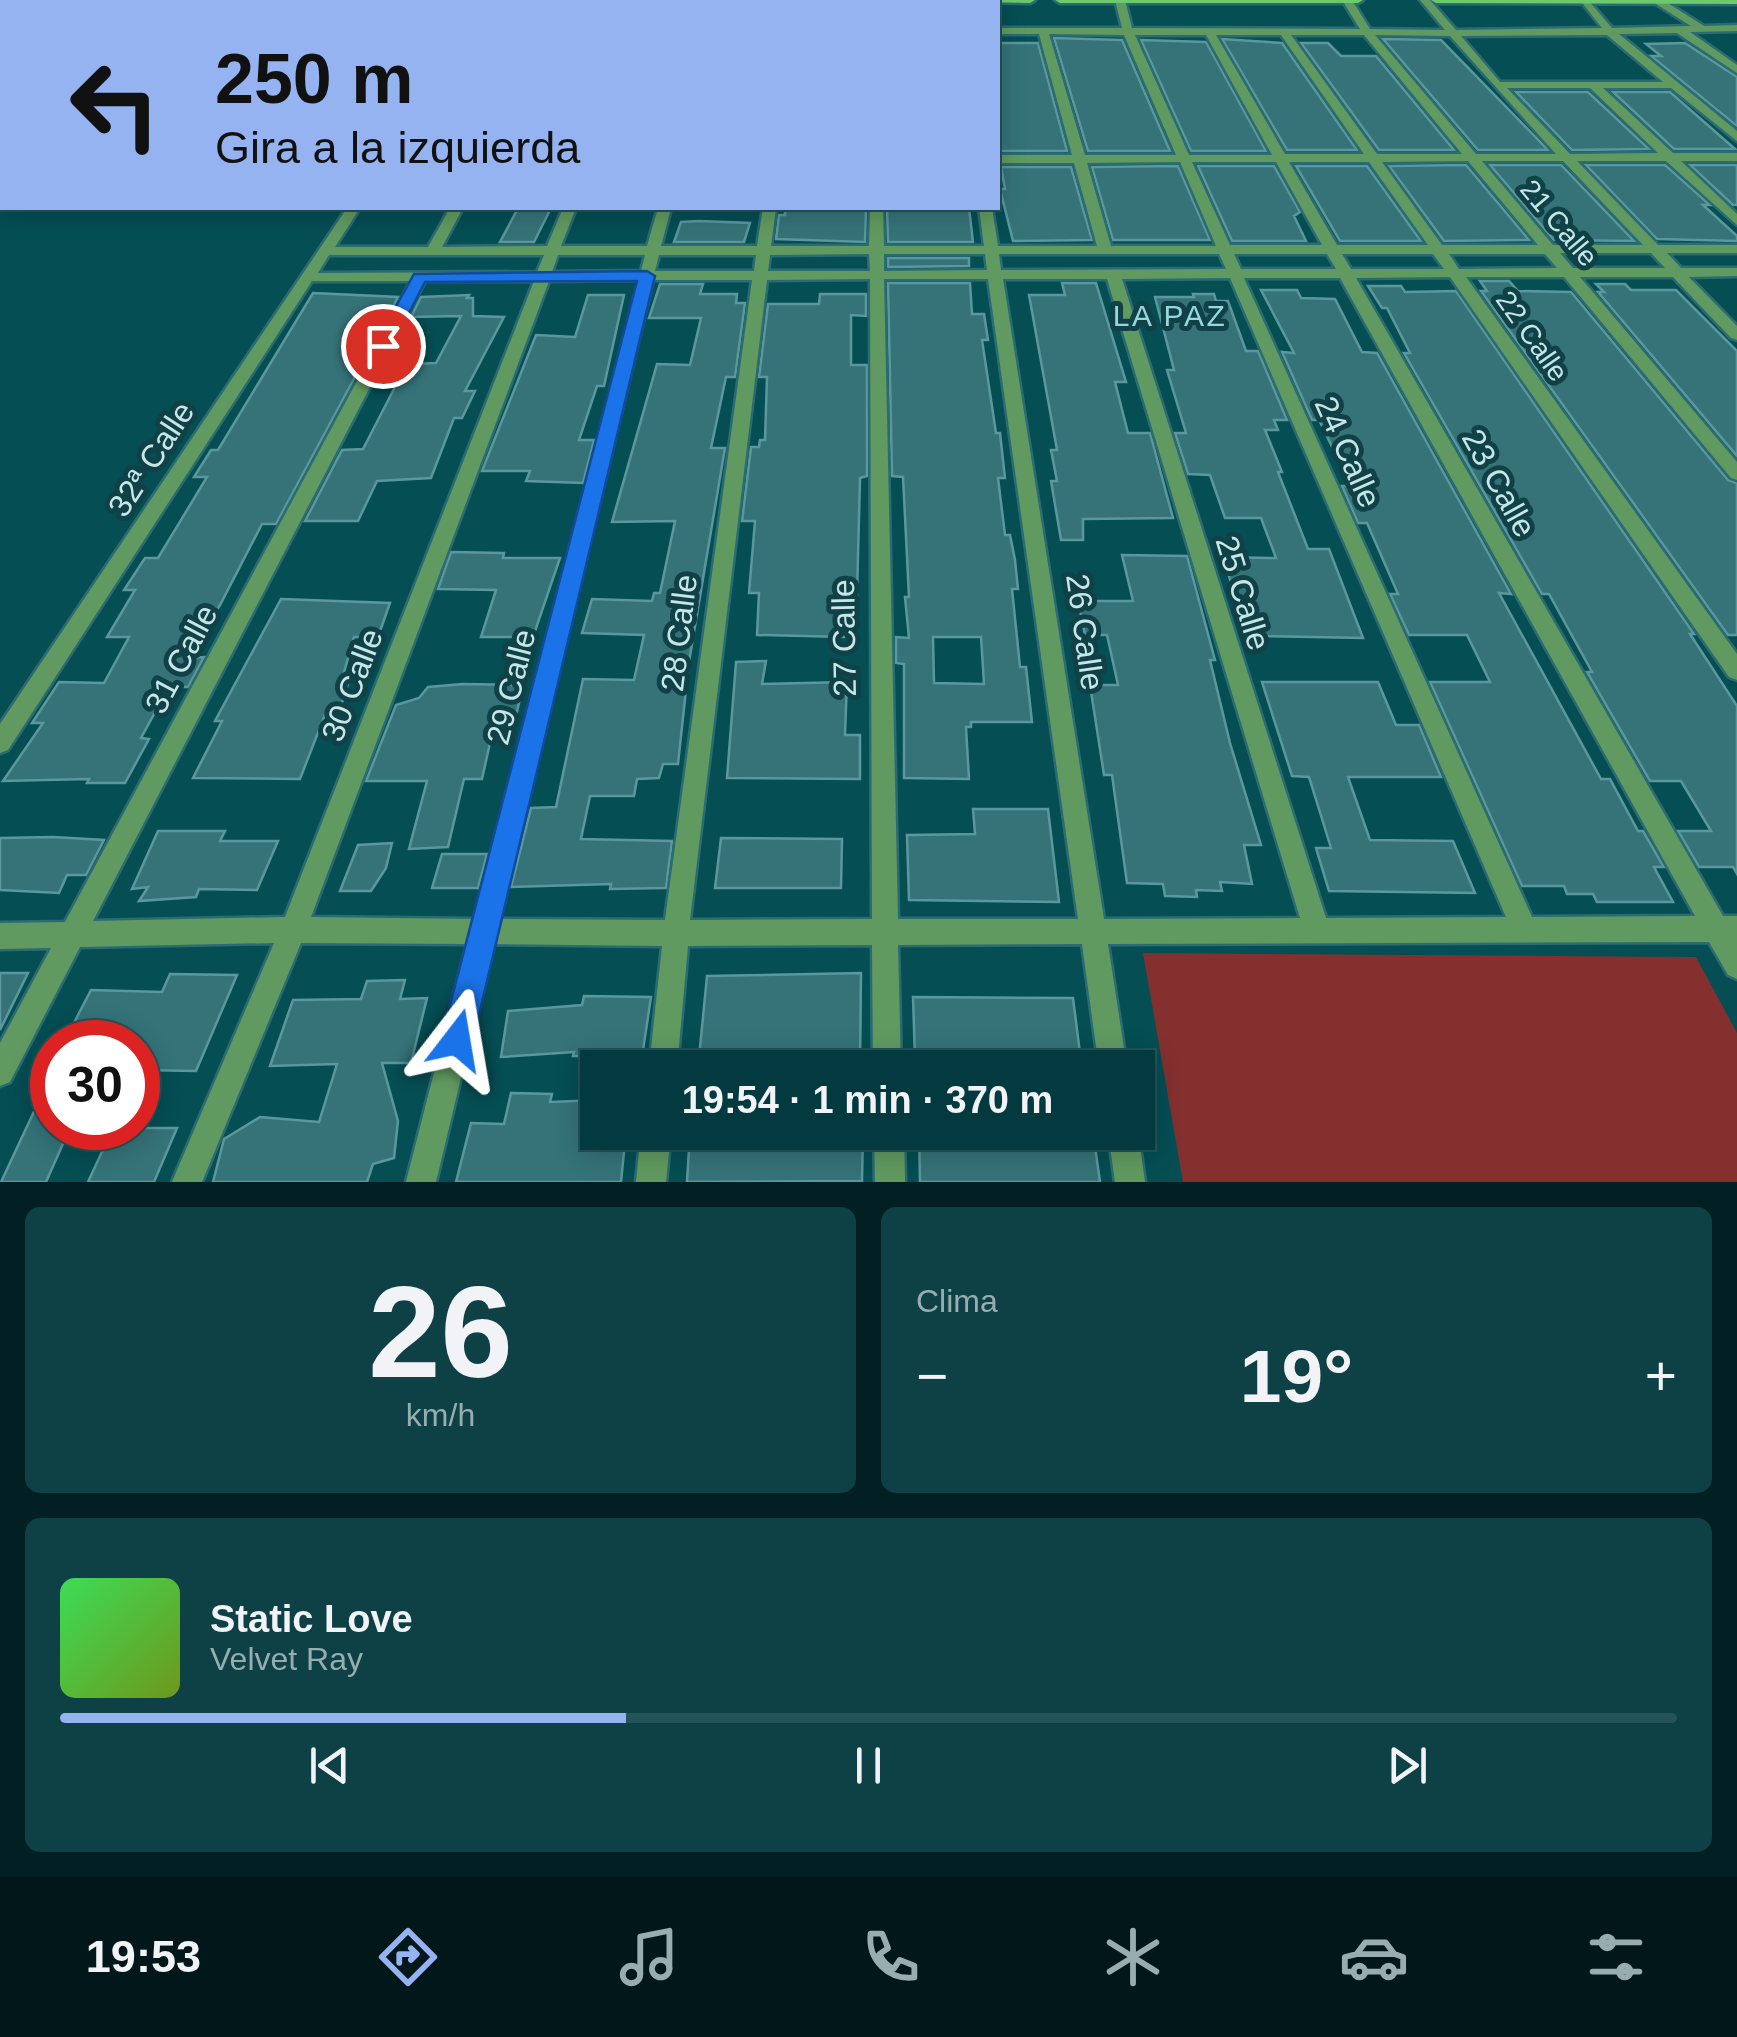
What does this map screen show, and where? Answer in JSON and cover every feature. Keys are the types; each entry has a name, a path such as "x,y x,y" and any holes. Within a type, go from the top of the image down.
{"street":[{"path":"1000,1 1030,0"},
{"path":"1060,0 1358,0"},
{"name":"24 Calle","path":"1120,0 1128,30 1524,928"},
{"name":"21 Calle","path":"1347,0 1366,30 1737,474"},
{"path":"1425,0 1498,85 1737,335"},
{"path":"1436,0 1737,1"},
{"path":"1584,2 1612,32 1737,137"},
{"path":"1658,2 1700,27"},
{"path":"1000,31 1612,32 1737,28"},
{"path":"1679,29 1737,70"},
{"path":"1043,30 1106,250"},
{"name":"23 Calle","path":"1208,30 1330,249 1727,929 1737,966"},
{"name":"22 Calle","path":"1283,31 1737,671"},
{"path":"1498,85 1677,85"},
{"path":"1593,85 1737,222"},
{"path":"1000,159 1737,157"},
{"name":"32ª Calle","path":"0,743 353,210"},
{"path":"433,250 455,210"},
{"name":"30 Calle","path":"188,1182 293,930 568,210"},
{"name":"29 Calle","path":"422,1182 663,210"},
{"name":"28 Calle","path":"665,1050 676,933 769,210"},
{"name":"27 Calle","path":"876,210 887,1050"},
{"name":"26 Calle","path":"985,210 1110,1050"},
{"path":"324,251 1737,250"},
{"path":"307,277 1737,272"},
{"name":"25 Calle","path":"1112,273 1317,930"},
{"name":"31 Calle","path":"0,1072 420,277"},
{"path":"0,936 293,930 676,933 1727,929"},
{"path":"652,1182 655,1150"},
{"path":"889,1150 890,1182"},
{"path":"1126,1150 1130,1182"}],"shaded area":[{"path":"1143,953 1696,957 1737,1033 1737,1182 1183,1182"}],"building":[{"path":"1054,38 1122,40 1170,151 1088,151"},
{"path":"1222,39 1282,43 1357,150 1287,150"},
{"path":"1383,39 1441,40 1548,150 1478,150"},
{"path":"1141,40 1206,42 1266,151 1191,151"},
{"path":"1000,43 1038,43 1067,151 1000,151"},
{"path":"1301,43 1328,43 1341,56 1376,56 1454,150 1379,150"},
{"path":"1685,43 1737,77 1737,126 1651,56 1661,56 1646,44"},
{"path":"1516,92 1588,92 1649,149 1572,150"},
{"path":"1613,92 1670,92 1735,149 1674,149"},
{"path":"1466,165 1529,240 1444,241 1389,166"},
{"path":"1490,165 1561,165 1634,241 1554,240"},
{"path":"1586,165 1665,165 1710,205 1703,205 1737,236 1737,241 1657,239"},
{"path":"1690,165 1737,165 1737,205 1733,205"},
{"path":"1178,166 1210,240 1113,240 1092,167"},
{"path":"1198,166 1274,166 1300,212 1294,216 1306,241 1232,241"},
{"path":"1296,166 1367,166 1421,241 1340,241"},
{"path":"1001,167 1071,167 1092,240 1013,241 1000,189 1005,189"},
{"path":"517,210 550,210 534,242 500,242"},
{"path":"785,210 866,210 865,242 776,239 779,215 785,215"},
{"path":"887,210 969,210 973,242 888,242"},
{"path":"681,222 750,223 744,242 674,242"},
{"path":"888,258 969,258 969,266 888,267"},
{"path":"1480,281 1509,281 1518,291 1571,292 1728,480 1737,483 1737,635 1728,635 1481,291 1487,291"},
{"path":"888,283 970,283 972,314 984,314 988,340 982,340 996,433 1000,433 1005,478 998,478 1005,535 1010,535 1015,560 1018,589 1012,589 1020,667 1026,667 1032,722 971,722 971,727 966,727 969,779 904,778 904,664 896,663 896,637 909,638 905,597 909,597 903,477 892,476","holes":["933,637 981,637 984,684 934,683"]},
{"path":"1062,283 1096,283 1126,382 1115,382 1128,433 1150,433 1173,518 1083,519 1083,540 1061,540 1051,481 1057,481 1051,450 1057,450 1029,295 1065,295"},
{"path":"660,284 703,284 700,294 737,294 736,303 745,303 735,377 726,377 711,448 725,448 689,662 678,764 663,764 659,778 637,779 634,796 590,796 581,839 672,841 666,888 610,889 611,884 511,887 531,808 556,807 583,679 634,680 644,635 582,633 592,599 652,601 654,593 660,593 675,521 612,522 657,364 690,365 701,318 649,318"},
{"path":"1596,284 1625,284 1631,290 1676,290 1737,351 1737,456 1598,292 1604,292"},
{"path":"1368,286 1401,286 1405,292 1456,291 1694,634 1690,634 1737,706 1737,874 1733,867 1699,867 1678,831 1711,831 1681,781 1650,781 1587,672 1592,672 1549,594 1542,594 1404,353 1410,353 1387,308 1382,308"},
{"path":"1261,290 1297,290 1301,298 1335,299 1362,352 1377,353 1511,594 1499,593 1601,779 1610,779 1638,831 1643,831 1664,867 1654,867 1673,902 1597,902 1593,894 1567,894 1564,886 1522,886 1430,682 1490,682 1467,635 1409,635 1390,594 1398,594 1367,523 1358,523 1342,486 1351,486 1319,420 1312,420 1282,352 1294,353"},
{"path":"313,293 398,297 276,524 262,524 220,605 186,658 204,657 188,687 169,687 141,738 149,739 125,783 87,783 89,779 3,781 43,723 32,723 59,682 104,683 129,637 107,637 135,590 124,590 145,558 158,558 207,477 194,477 211,450 218,450"},
{"path":"820,294 866,294 866,316 851,315 851,365 867,365 867,476 860,478 857,596 846,596 844,637 757,635 759,593 749,593 755,521 742,521 751,447 759,447 760,440 765,440 767,377 759,377 768,304 819,304"},
{"path":"1193,294 1214,294 1216,301 1228,301 1246,351 1258,351 1287,420 1274,420 1278,430 1265,430 1282,472 1278,472 1308,549 1329,549 1363,638 1257,636 1252,621 1243,621 1223,557 1276,558 1261,518 1225,518 1210,475 1188,474 1175,433 1186,433 1167,370 1174,370 1155,297 1194,297"},
{"path":"469,295 467,298 473,298 473,316 504,317 465,391 475,391 462,418 454,418 431,478 377,481 358,521 305,521 342,450 363,449 396,385 375,385 386,365 436,363 461,316 411,317 421,297"},
{"path":"588,295 624,295 604,386 597,386 579,440 594,440 583,483 526,481 530,471 482,471 536,335 575,337"},
{"path":"451,552 504,553 503,558 560,558 533,637 481,637 496,590 438,589"},
{"path":"1122,555 1187,556 1215,660 1210,660 1230,743 1261,845 1244,845 1252,884 1220,882 1222,891 1196,890 1197,897 1165,896 1163,884 1127,883 1112,775 1104,775 1090,685 1118,685 1107,635 1085,635 1078,601 1133,601"},
{"path":"281,599 390,603 378,637 354,637 341,683 348,684 339,712 326,712 300,779 193,778 222,721 215,721"},
{"path":"766,661 762,684 847,682 845,735 860,735 860,779 727,778 736,662"},
{"path":"1262,682 1378,682 1396,725 1419,725 1441,777 1348,777 1370,840 1453,841 1475,893 1329,891 1316,848 1331,848 1309,777 1292,776"},
{"path":"523,685 512,734 492,734 482,779 464,779 448,847 409,849 427,781 366,781 396,705 419,698 428,687"},
{"path":"973,809 1048,809 1059,902 909,900 907,835 975,834"},
{"path":"158,831 225,831 220,841 278,841 257,890 199,889 196,897 139,901 148,887 132,889"},
{"path":"0,838 104,840 86,875 67,875 59,893 0,890"},
{"path":"721,838 842,839 841,888 715,888"},
{"path":"392,843 386,868 371,891 340,891 358,845"},
{"path":"442,854 487,854 478,888 432,888"},
{"path":"0,973 28,973 0,1030"},
{"path":"861,973 860,1050 700,1050 707,976"},
{"path":"170,974 237,975 196,1071 160,1070 160,1020 75,1020 91,990 162,992"},
{"path":"405,980 400,999 427,998 411,1063 382,1063 398,1121 394,1158 373,1164 367,1182 213,1182 224,1139 260,1117 319,1122 337,1064 270,1066 293,1000 361,999 367,981"},
{"path":"584,996 651,997 643,1050 580,1050 580,1056 573,1056 574,1052 501,1057 508,1011 582,1005"},
{"path":"913,997 1073,998 1080,1050 915,1050"},
{"path":"511,1093 552,1094 550,1102 580,1101 580,1150 624,1150 621,1182 456,1182 471,1123 504,1124"},
{"path":"30,1120 30,1150 60,1150 46,1182 1,1182"},
{"path":"160,1128 177,1128 154,1182 88,1182 103,1150 160,1150"},
{"path":"689,1150 863,1150 862,1181 687,1182"},
{"path":"919,1150 1096,1150 1100,1182 920,1182"}],"district":[{"name":"LA PAZ","path":"1170,315"}],"route":[{"path":"383,346 420,277 647,276 457,1040"}]}
